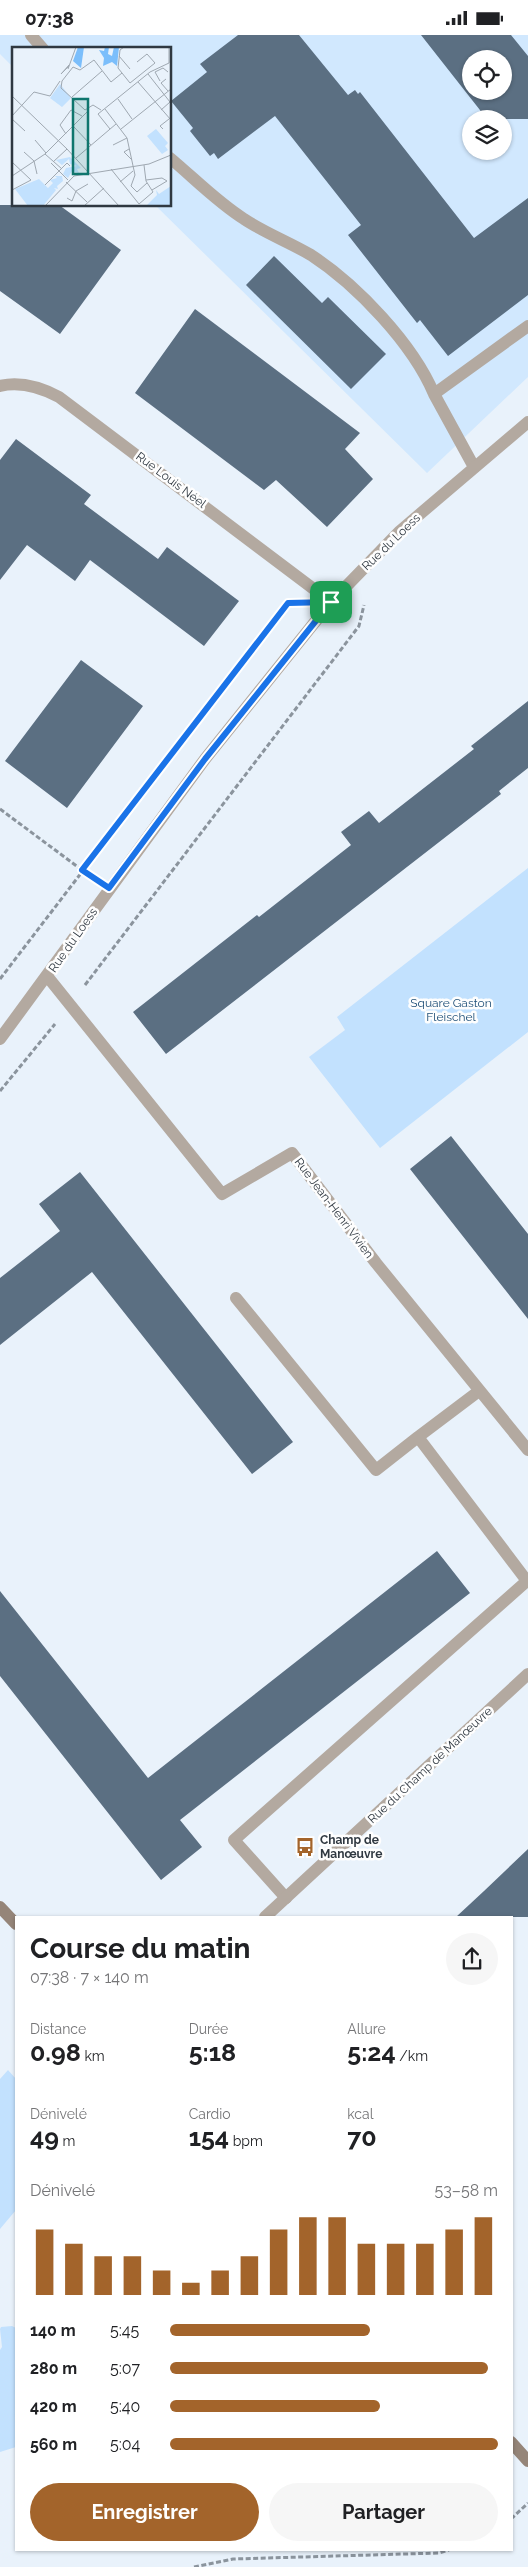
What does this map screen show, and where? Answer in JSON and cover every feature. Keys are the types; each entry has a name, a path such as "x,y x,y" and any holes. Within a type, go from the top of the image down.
{"main road":[{"path":"0,1907 15,1923"},
{"path":"513,2444 528,2461"}],"street":[{"path":"32,35 41,47"},
{"path":"171,159 243,219 311,256 348,285 391,328 417,359 474,467"},
{"path":"434,394 528,326"},
{"name":"Rue Louis Néel","path":"0,386 10,383 26,385 42,388 59,397 331,602"},
{"name":"Rue du Loess","path":"0,1039 205,759 331,602 400,531 528,422"},
{"name":"Rue Jean-Henri Vivien","path":"47,976 69,1006 222,1194 292,1153 376,1263 528,1450"},
{"path":"236,1298 376,1470 479,1391"},
{"path":"286,1898 234,1840 527,1581 418,1437"},
{"name":"Rue du Champ de Manœuvre","path":"266,1916 528,1674"}],"path":[{"path":"0,1091 69,1006 359,626 365,600"},
{"path":"0,979 288,603 331,602"},
{"path":"0,809 109,888"},
{"path":"513,2517 528,2503"},
{"path":"194,2567 233,2559 439,2553 446,2551"}],"shaded area":[{"path":"0,35 528,35 528,377 427,473 156,206 171,206 171,47 12,47 12,66 0,54"}],"green space":[{"name":"Square Gaston Fleischel","path":"528,868 528,1032 380,1148 309,1057 345,1030 337,1017"},
{"path":"8,2070 15,2078 15,2211 0,2229 0,2079"},
{"path":"1,2327 15,2328 15,2447 0,2452 0,2350 2,2347"}],"building":[{"path":"238,35 299,35 348,95 355,90 358,94 360,92 474,238 528,198 528,295 448,356 420,320 417,323 348,235 361,225 275,116 218,159 214,153 210,156 190,131 193,128 171,101 207,72 200,64"},
{"path":"421,35 511,35 528,56 528,119 512,119 512,110 480,110 472,100 512,100 512,50 462,50 462,87"},
{"path":"0,205 60,206 121,250 60,334 0,291"},
{"path":"274,256 322,303 328,297 386,354 351,389 246,285"},
{"path":"195,309 360,433 345,449 373,479 327,527 276,480 264,490 135,393"},
{"path":"16,439 91,495 84,504 158,559 167,547 239,601 204,646 90,560 75,581 27,545 0,580 0,460"},
{"path":"81,660 143,706 67,808 5,761"},
{"path":"528,701 528,768 499,791 501,794 166,1054 133,1012 257,915 259,917 351,845 341,832 369,811 379,823 474,749 471,746"},
{"path":"451,1136 528,1234 528,1319 410,1169"},
{"path":"80,1172 293,1442 252,1474 92,1272 0,1345 0,1278 60,1231 39,1204"},
{"path":"437,1551 470,1593 180,1820 202,1847 161,1880 0,1676 0,1591 148,1778"},
{"path":"528,1849 528,1917 457,1916"}],"place":[{"name":"Champ de Manœuvre","path":"305,1847"}],"route":[{"path":"331,602 205,759 109,888 82,870 288,603 331,602"}]}
